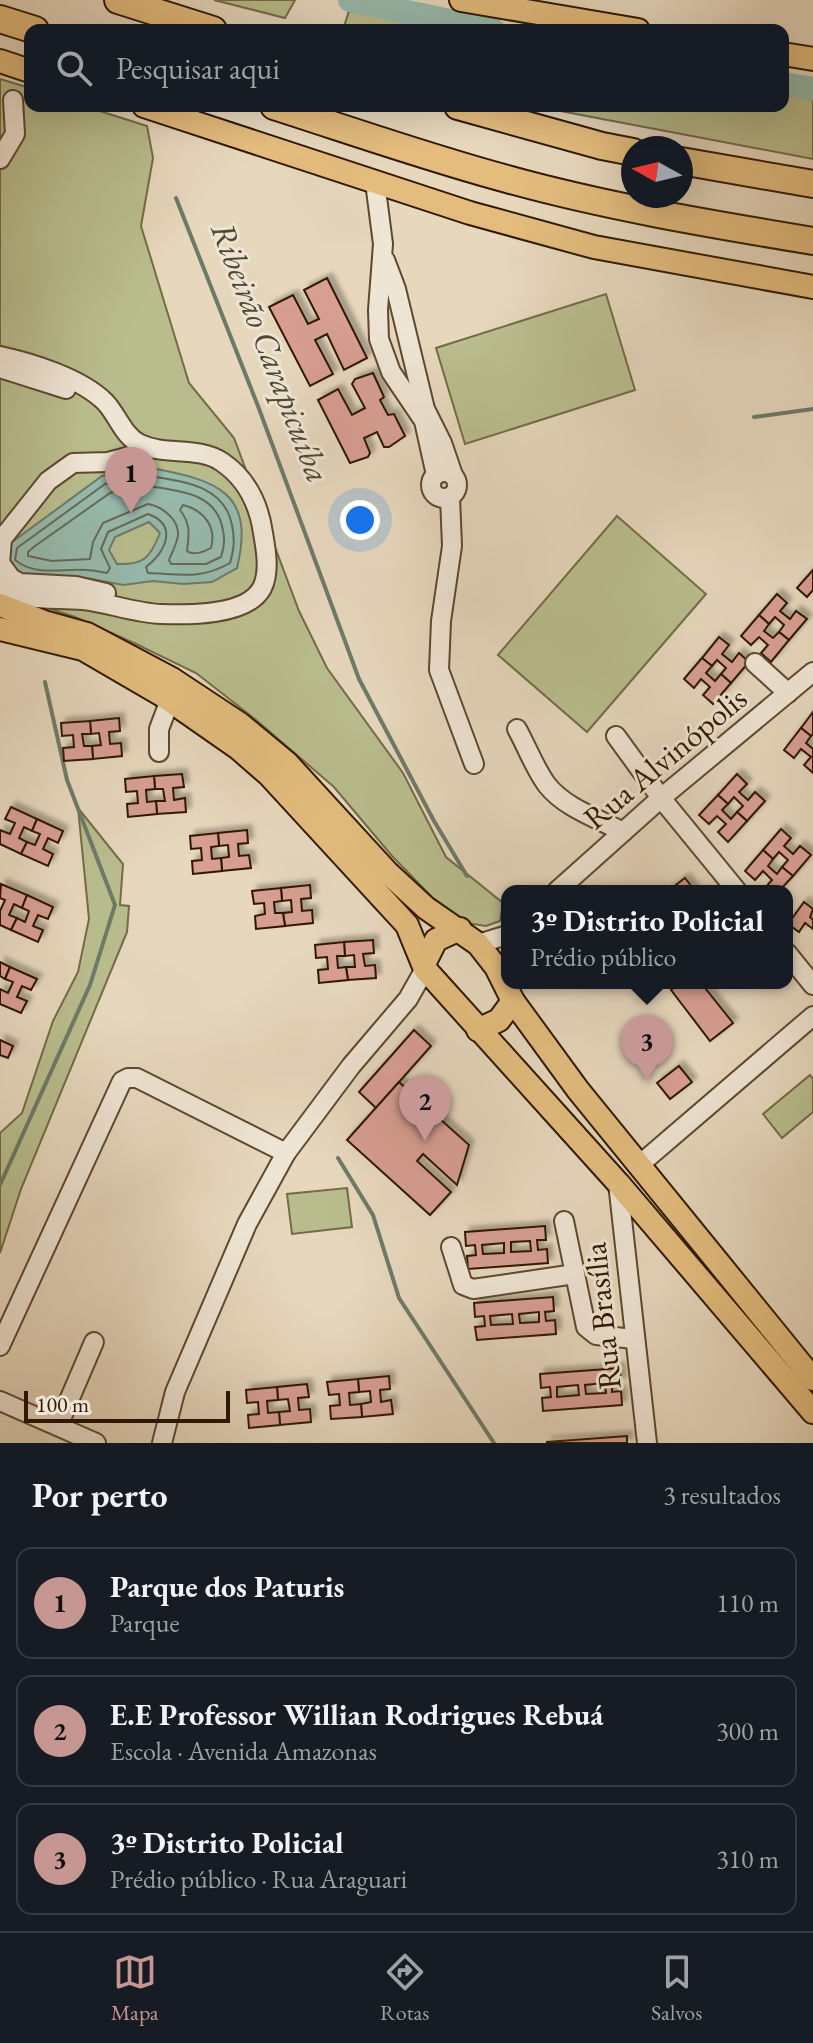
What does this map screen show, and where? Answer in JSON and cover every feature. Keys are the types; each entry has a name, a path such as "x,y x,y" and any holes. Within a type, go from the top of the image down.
{"highway":[{"path":"118,0 194,24"},
{"path":"0,19 24,27"},
{"path":"292,112 512,181 683,220 813,241"},
{"path":"480,112 621,150"},
{"path":"693,163 813,184"}],"main road":[{"path":"461,0 603,24"},
{"path":"789,55 813,59"},
{"path":"0,61 24,69"},
{"path":"162,112 470,213 594,247 813,287"},
{"path":"0,605 87,634 172,679 240,724 287,763 387,872 426,908 478,944 501,977"},
{"path":"0,629 83,649 216,731 269,775 407,925 424,966 443,990 618,1183 813,1412"},
{"path":"424,966 436,940 460,929"},
{"path":"507,989 638,1166 813,1379"},
{"path":"478,1030 499,1020 513,1001"}],"street":[{"path":"0,159 15,134 13,100"},
{"path":"375,182 383,254 379,339 391,372 424,421 444,475"},
{"path":"383,254 396,289 397,305 425,409 442,443 444,475"},
{"path":"0,356 49,369 79,385 104,401 138,444 167,452 208,456 225,464 254,497 267,556 262,588 249,602 208,613 164,615 80,600 49,601 8,592 0,587"},
{"path":"0,368 61,386 95,405 138,457 207,463 225,475 239,489 260,554 255,578 243,595 205,604 164,607 76,586 20,583 11,578 0,563 2,539 48,481 73,463 108,462 135,455"},
{"path":"444,475 431,483 433,492 439,497 450,497 452,546 441,621 439,670 474,764"},
{"path":"755,663 788,693"},
{"name":"Rua Alvinópolis","path":"564,885 661,798 813,672"},
{"path":"159,752 159,729 170,700"},
{"path":"517,729 547,785 556,795 623,832"},
{"path":"616,736 661,798 732,885"},
{"path":"478,944 501,937"},
{"path":"496,967 501,957"},
{"path":"793,960 813,985"},
{"path":"162,1443 175,1392 247,1224 286,1153 351,1066 408,999 424,966"},
{"path":"408,999 443,990"},
{"path":"638,1166 813,1016"},
{"path":"0,1346 122,1081 137,1078 286,1153"},
{"name":"Rua Brasília","path":"618,1183 647,1443"},
{"path":"564,1221 589,1331 596,1335 634,1339"},
{"path":"451,1247 463,1285 473,1289 575,1274"},
{"path":"58,1426 94,1342"},
{"path":"0,1401 96,1443"}],"green space":[{"path":"214,0 295,0 285,18"},
{"path":"349,11 423,24 345,24"},
{"path":"0,79 24,86 24,112 103,112 147,126 153,158 141,226 189,383 234,438 299,611 327,668 403,773 446,857 501,901 500,921 486,926 467,923 433,898 392,856 334,787 196,673 75,617 21,599 0,587"},
{"path":"789,93 813,97 813,159 566,112 789,112"},
{"path":"606,294 635,390 465,444 436,348"},
{"path":"617,516 706,594 587,732 498,655"},
{"path":"78,808 123,864 120,905 129,906 127,932 21,1189 0,1253 0,1133 22,1113 53,1021 78,972 89,919"},
{"path":"810,1075 813,1079 813,1112 782,1138 763,1114"},
{"path":"347,1188 352,1227 292,1234 287,1194"}],"water":[{"path":"151,468 174,473 211,485 225,494 235,506 241,522 237,568 212,582 183,584 153,581 123,585 86,578 51,579 21,575 6,564 8,545 102,476 124,469","holes":["149,522 160,533 153,549 140,561 117,564 109,550 115,537"]}],"building":[{"path":"327,278 367,358 344,370 327,334 315,340 333,374 310,386 269,307 293,295 308,324 319,319 304,290"},
{"path":"373,373 384,397 380,400 388,415 394,414 405,436 389,447 384,447 377,432 364,438 370,453 368,457 350,463 318,400 338,389 352,415 365,408 352,384 355,379"},
{"path":"813,570 813,590 807,597 797,588"},
{"path":"777,594 787,603 780,611 790,619 796,611 807,619 789,640 779,632 784,625 775,617 769,624 759,615"},
{"path":"759,615 769,624 764,631 773,638 779,632 789,640 771,662 761,653 768,645 759,637 751,645 741,636"},
{"path":"719,637 729,645 722,654 732,662 739,653 749,662 731,683 721,674 726,668 717,660 712,666 702,658"},
{"path":"702,658 712,666 706,673 715,681 721,674 731,683 713,704 703,695 710,687 701,679 694,688 684,679"},
{"path":"813,712 813,734 811,736 801,728"},
{"path":"119,718 120,731 109,732 110,744 121,743 122,756 93,759 92,746 101,745 99,733 91,734 90,721"},
{"path":"90,721 91,734 82,734 84,746 92,746 93,759 64,761 63,748 74,747 73,735 62,736 61,723"},
{"path":"801,728 811,736 806,743 813,749 813,773 804,765 811,757 801,749 794,758 784,750"},
{"path":"182,774 184,787 173,788 174,800 185,798 186,812 157,814 156,801 165,801 163,789 155,789 154,776"},
{"path":"737,774 747,784 739,792 748,800 755,792 765,801 747,821 737,812 743,806 734,797 728,804 718,795"},
{"path":"154,776 155,789 146,790 147,802 156,801 157,814 128,817 127,804 138,803 137,791 126,792 125,779"},
{"path":"718,795 728,804 722,810 731,819 737,812 747,821 728,842 718,832 726,824 717,816 709,824 699,815"},
{"path":"11,807 37,819 32,831 24,827 19,838 27,842 21,854 0,844 0,830 10,834 15,823 5,819"},
{"path":"37,819 63,831 58,843 48,838 43,849 53,854 48,866 21,854 27,842 35,845 40,834 32,831"},
{"path":"781,829 791,838 784,846 793,854 800,846 811,855 793,876 782,867 788,860 779,852 773,859 763,850"},
{"path":"247,830 248,843 238,844 239,856 249,855 251,868 222,871 221,858 229,857 228,845 219,846 218,833"},
{"path":"218,833 219,846 211,847 212,859 221,858 222,871 193,874 192,861 202,860 201,848 191,849 190,836"},
{"path":"763,850 773,859 768,866 777,874 782,867 793,876 785,885 768,885 772,880 763,871 755,880 745,871"},
{"path":"685,878 690,885 676,885"},
{"path":"1,884 27,895 22,908 14,904 9,915 17,918 11,930 0,925 0,911 5,900 0,898"},
{"path":"310,885 311,898 301,899 302,911 312,910 313,923 285,926 283,913 292,912 291,900 282,901 281,888"},
{"path":"281,888 282,901 274,902 275,913 283,913 285,926 256,929 255,916 265,914 264,903 254,904 252,891"},
{"path":"27,895 53,907 48,919 38,915 33,926 43,930 38,942 11,930 17,918 25,922 29,911 22,908"},
{"path":"804,902 813,909 810,917 813,929 805,923 799,932 793,928 793,917"},
{"path":"373,940 374,953 363,954 365,966 375,965 376,978 348,980 346,967 355,967 354,955 345,956 344,942"},
{"path":"344,942 345,956 337,956 338,968 346,967 348,980 319,983 318,970 328,969 327,957 316,958 315,945"},
{"path":"0,962 10,967 5,979 0,976"},
{"path":"10,967 37,979 31,990 22,986 17,997 27,1001 21,1013 0,1004 0,989 8,993 13,982 5,979"},
{"path":"706,989 733,1023 710,1041 671,990"},
{"path":"414,1030 431,1046 376,1108 359,1092"},
{"path":"0,1040 13,1046 8,1058 0,1055"},
{"path":"679,1066 692,1082 670,1099 657,1083"},
{"path":"399,1082 469,1145 457,1185 423,1154 417,1161 451,1192 430,1215 347,1140"},
{"path":"545,1226 546,1240 537,1240 538,1250 547,1249 548,1263 468,1269 467,1256 476,1255 475,1245 466,1246 465,1232","holes":["530,1241 531,1251 511,1252 511,1242","504,1243 504,1253 483,1254 482,1245"]},
{"path":"553,1297 554,1311 545,1312 546,1321 555,1320 556,1334 477,1340 475,1327 485,1326 484,1316 475,1317 474,1303","holes":["539,1312 539,1322 520,1323 519,1314","512,1314 513,1324 491,1325 490,1316"]},
{"path":"620,1368 621,1382 612,1383 612,1392 621,1391 622,1405 543,1411 542,1398 551,1397 550,1387 541,1388 540,1374","holes":["605,1383 606,1393 586,1394 585,1385","578,1385 579,1395 557,1397 557,1387"]},
{"path":"389,1376 390,1389 380,1390 381,1402 391,1400 393,1414 362,1417 361,1404 371,1402 370,1391 359,1392 358,1379"},
{"path":"358,1379 359,1392 349,1393 350,1405 361,1404 362,1417 331,1419 330,1406 340,1405 339,1394 329,1395 327,1382"},
{"path":"307,1384 309,1397 298,1398 299,1410 310,1409 311,1422 280,1425 279,1412 290,1411 288,1399 278,1400 277,1387"},
{"path":"277,1387 278,1400 267,1401 268,1413 279,1412 280,1425 249,1428 248,1415 259,1414 258,1402 247,1403 246,1390"},
{"path":"627,1436 627,1443 547,1443 547,1442"}],"waterway":[{"name":"Ribeirão Carapicuíba","path":"350,0 464,24"},
{"name":"Ribeirão Carapicuíba","path":"789,85 813,89"},
{"name":"Ribeirão Carapicuíba","path":"176,198 258,406 359,679 434,821 467,876"},
{"path":"754,417 813,409"},
{"path":"0,1185 90,985 115,905 67,780 45,682"},
{"path":"338,1158 373,1215 399,1298 494,1443"}],"place":[{"name":"Parque dos Paturis","path":"131,513"},
{"name":"3º Distrito Policial","path":"647,1081"},
{"name":"E.E Professor Willian Rodrigues Rebuá","path":"425,1141"}]}
